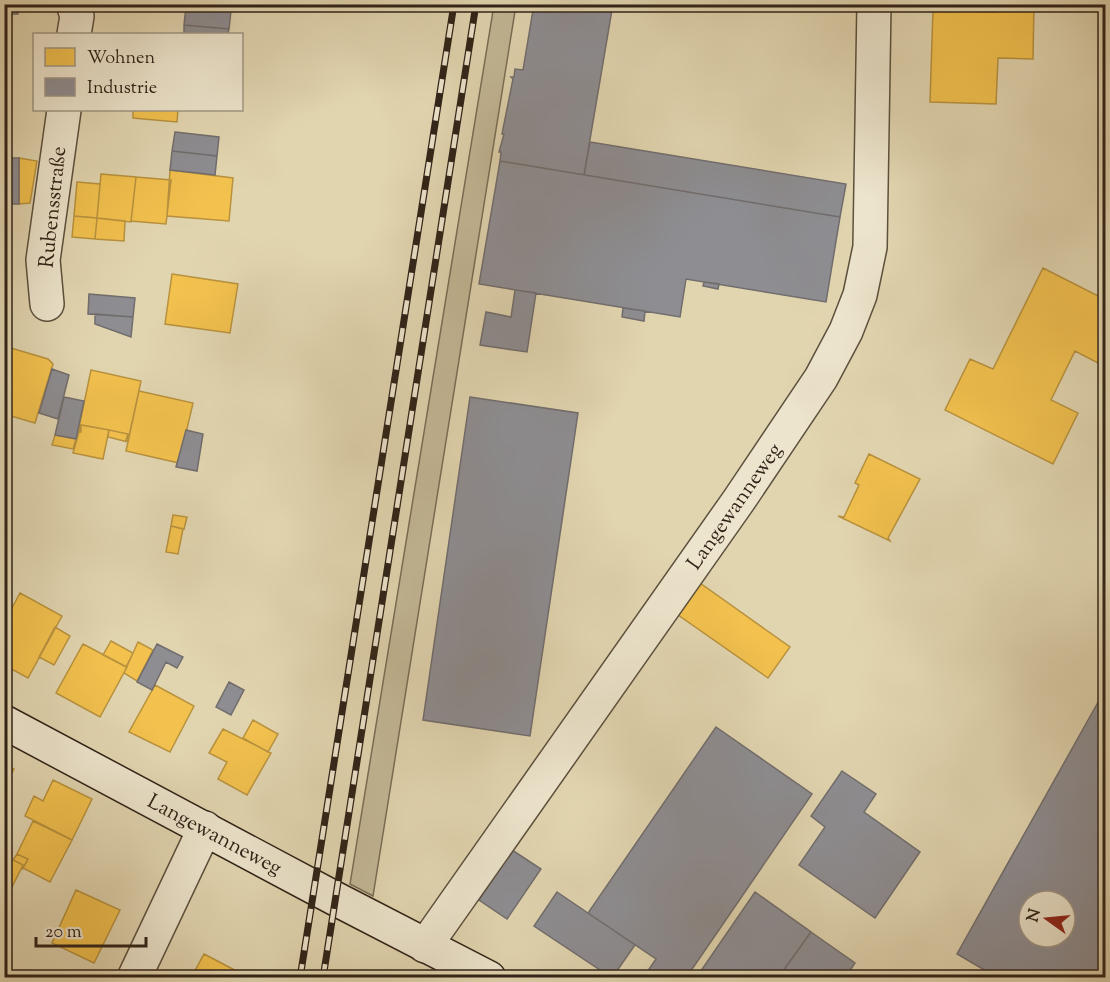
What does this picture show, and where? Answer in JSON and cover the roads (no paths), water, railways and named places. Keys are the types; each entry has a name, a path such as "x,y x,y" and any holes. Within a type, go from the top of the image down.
{"street":[{"path":"73,4 77,16 74,33"},
{"name":"Langewanneweg","path":"425,946 739,500 821,378 846,331 860,295 870,247 874,4"},
{"name":"Rubensstraße","path":"47,304 43,260 64,111"},
{"name":"Langewanneweg","path":"4,722 489,978"},
{"path":"134,978 205,828"}],"railway":[{"path":"300,978 454,4"},
{"path":"323,978 476,4"}]}
